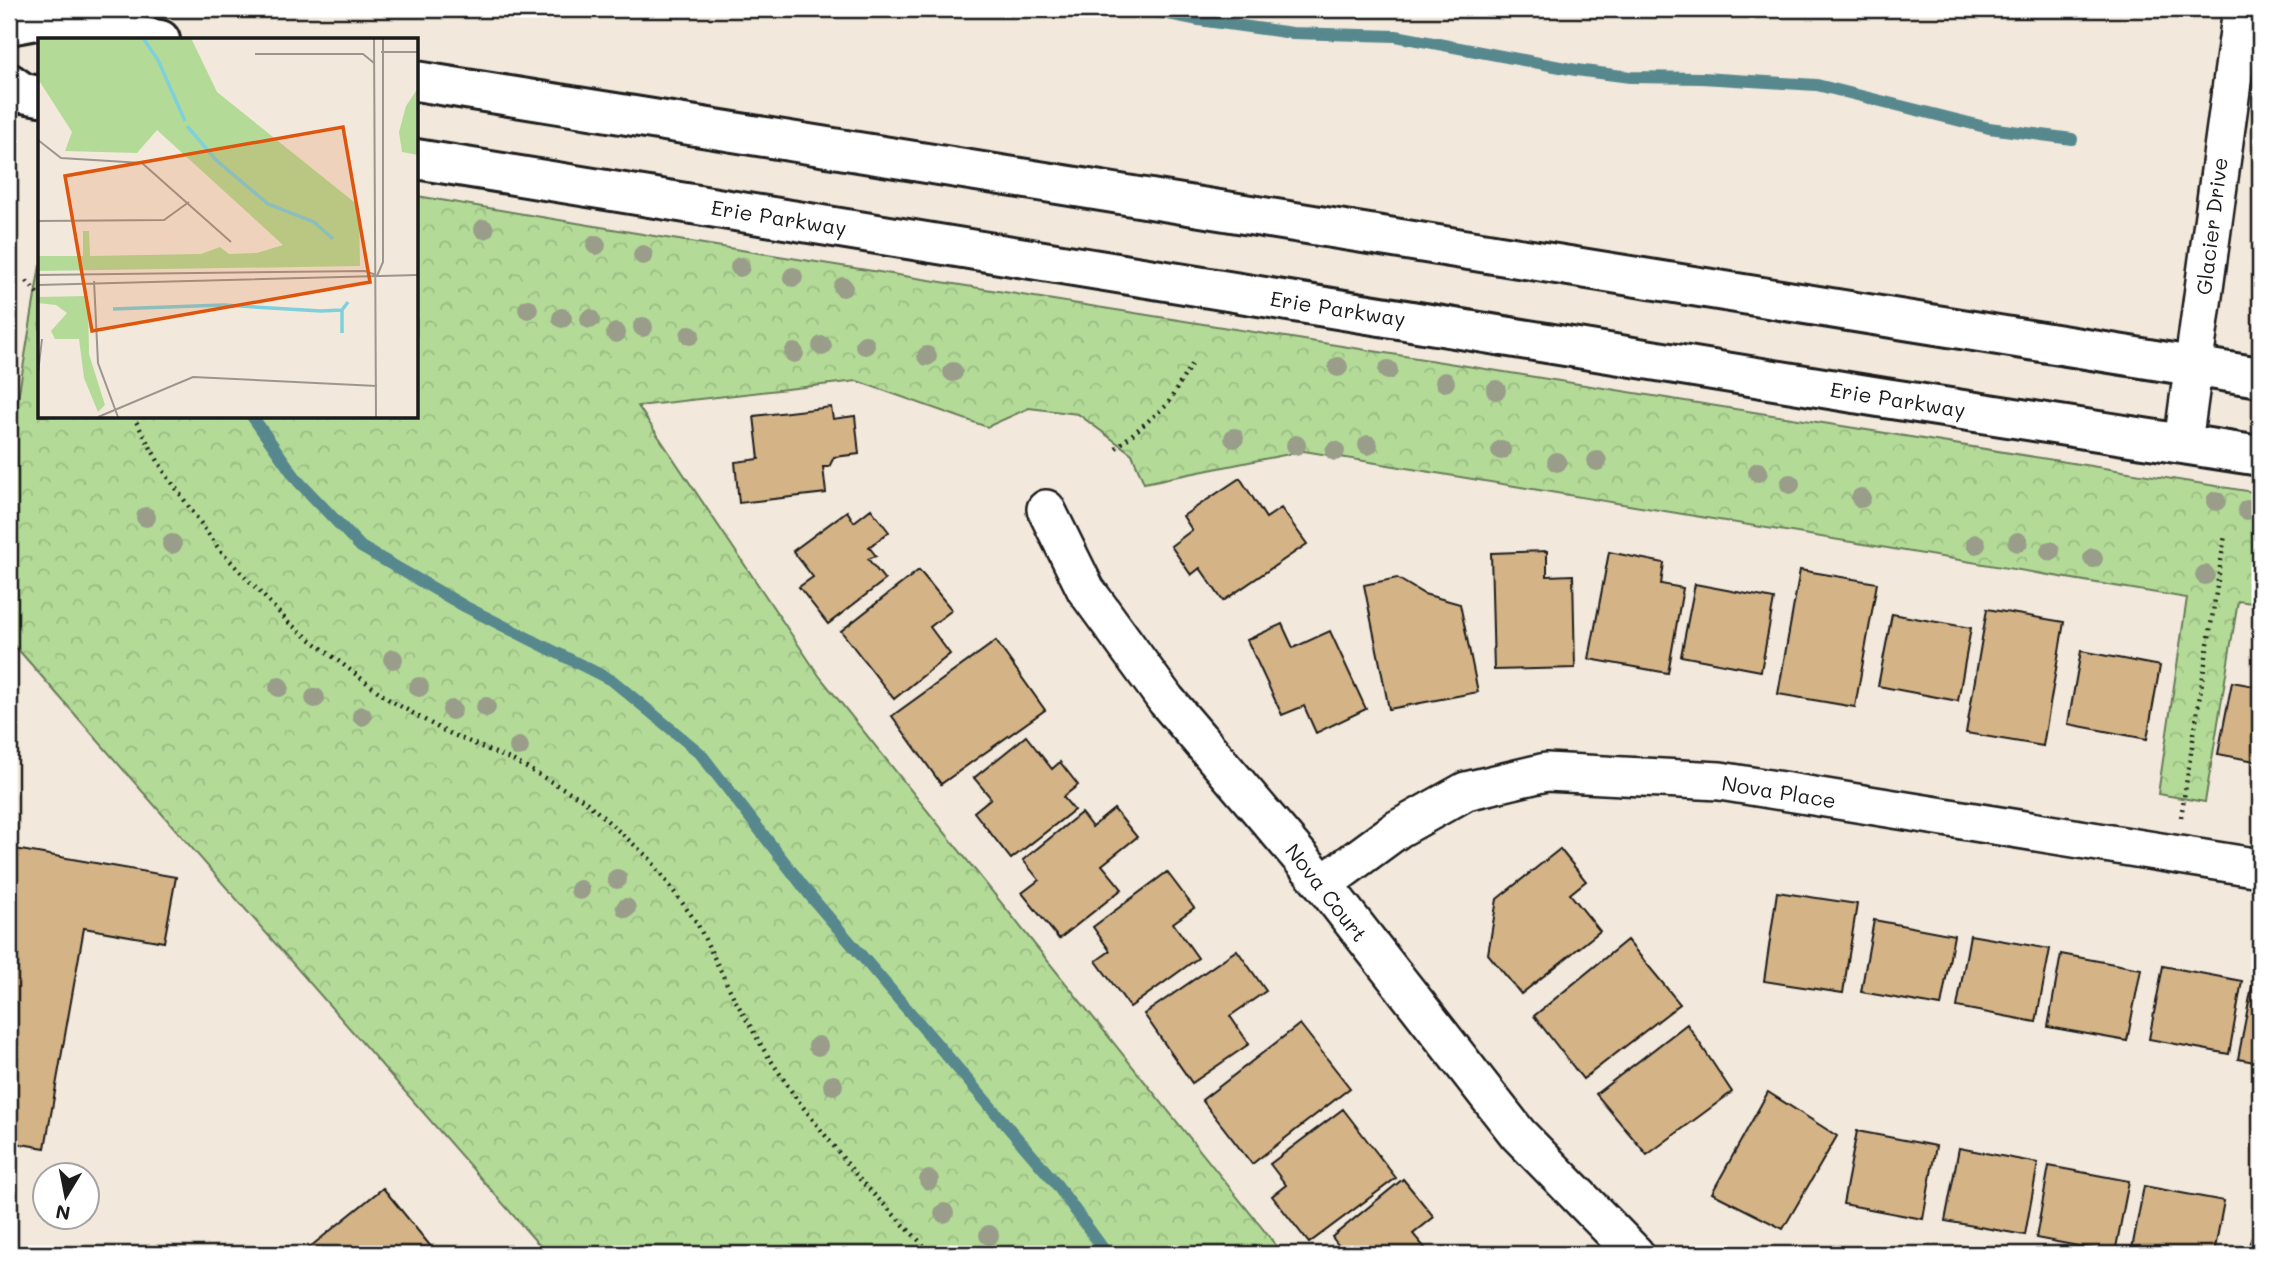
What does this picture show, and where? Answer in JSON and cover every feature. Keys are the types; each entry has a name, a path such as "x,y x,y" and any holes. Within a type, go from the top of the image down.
{"main road":[{"path":"9,25 36,20 148,38"},
{"path":"418,81 2260,377"},
{"path":"9,83 23,93 38,96"},
{"name":"Erie Parkway","path":"418,159 1885,398 2260,456"}],"street":[{"name":"Glacier Drive","path":"2183,443 2242,9"},
{"name":"Nova Court","path":"1046,509 1086,590 1166,700 1323,884 1378,958 1518,1134 1635,1254"},
{"name":"Nova Place","path":"1323,884 1398,829 1466,791 1546,772 1720,781 2260,869"}],"path":[{"path":"27,281 38,295"},
{"path":"1116,448 1167,405 1192,363"},
{"path":"134,418 163,470 219,549 289,623 388,699 442,730 513,761 584,800 650,859 697,923 734,998 796,1098 861,1181 932,1254"},
{"path":"2182,807 2225,535"}],"green space":[{"path":"418,196 2260,493 2260,604 2238,601 2205,802 2158,794 2187,598 1304,451 1144,483 1132,454 1078,414 1029,408 987,427 857,381 638,406 820,677 1283,1254 547,1254 9,639 9,453 38,277 38,418 418,418"}],"building":[{"path":"831,407 833,419 855,416 859,454 834,457 829,467 823,467 826,493 739,503 735,462 759,459 754,416"},
{"path":"1240,478 1266,518 1281,508 1307,544 1223,601 1200,568 1191,575 1171,546 1192,530 1183,516"},
{"path":"871,509 889,532 869,547 876,556 868,559 885,580 828,624 799,587 813,577 793,551 847,511 854,522"},
{"path":"1547,551 1547,576 1573,575 1575,668 1494,670 1491,553"},
{"path":"1609,552 1664,563 1661,584 1683,588 1668,673 1589,659"},
{"path":"919,570 952,610 930,627 950,654 894,699 841,631"},
{"path":"1800,570 1877,583 1855,707 1778,694"},
{"path":"1397,578 1424,594 1460,604 1478,692 1389,709 1364,585"},
{"path":"1695,584 1774,599 1761,671 1681,656"},
{"path":"1987,609 2064,622 2043,746 1966,733"},
{"path":"1892,614 1971,628 1958,701 1878,686"},
{"path":"1282,624 1293,648 1330,631 1366,709 1316,733 1304,706 1282,715 1247,640"},
{"path":"996,641 1045,710 941,784 892,716"},
{"path":"2081,651 2160,666 2147,739 2068,724"},
{"path":"2232,682 2260,687 2260,762 2218,754"},
{"path":"1026,736 1052,769 1060,762 1078,785 1063,797 1074,810 1011,859 974,812 991,798 974,778"},
{"path":"1114,809 1137,837 1102,865 1122,889 1059,939 1022,893 1039,880 1023,860 1081,813 1092,827"},
{"path":"9,848 176,877 164,942 84,928 45,1148 9,1142"},
{"path":"1560,849 1586,881 1570,894 1600,931 1521,994 1488,954 1497,899"},
{"path":"1167,872 1194,908 1173,923 1198,958 1130,1007 1096,961 1110,951 1093,927"},
{"path":"1777,892 1857,904 1843,993 1764,981"},
{"path":"1874,920 1954,935 1941,1006 1861,992"},
{"path":"1970,935 2050,949 2036,1022 1957,1007"},
{"path":"1627,940 1680,1004 1583,1079 1534,1016"},
{"path":"1237,950 1266,991 1230,1016 1249,1044 1192,1083 1144,1014"},
{"path":"2061,954 2141,969 2127,1041 2048,1027"},
{"path":"2163,966 2242,981 2229,1054 2149,1039"},
{"path":"2252,986 2260,988 2260,1063 2238,1059"},
{"path":"1300,1024 1350,1088 1252,1164 1202,1100"},
{"path":"1687,1024 1732,1092 1647,1155 1596,1094"},
{"path":"1768,1092 1837,1136 1783,1229 1712,1193"},
{"path":"1343,1109 1396,1178 1309,1243 1272,1196 1286,1185 1270,1164"},
{"path":"1857,1131 1936,1146 1923,1219 1843,1204"},
{"path":"1959,1148 2038,1163 2025,1235 1945,1221"},
{"path":"2049,1166 2129,1181 2115,1253 2036,1238"},
{"path":"1403,1179 1434,1217 1413,1234 1430,1254 1345,1254 1332,1237"},
{"path":"2144,1186 2224,1201 2214,1254 2131,1254"},
{"path":"383,1188 437,1254 308,1254 305,1251"},
{"path":"2260,1214 2260,1254 2246,1254"}],"waterway":[{"path":"1143,9 1292,33 1396,36 1576,70 1630,77 1817,85 1989,128 2072,139"},
{"path":"253,418 298,481 361,547 466,607 613,681 700,753 813,899 1054,1181 1107,1254"}]}
